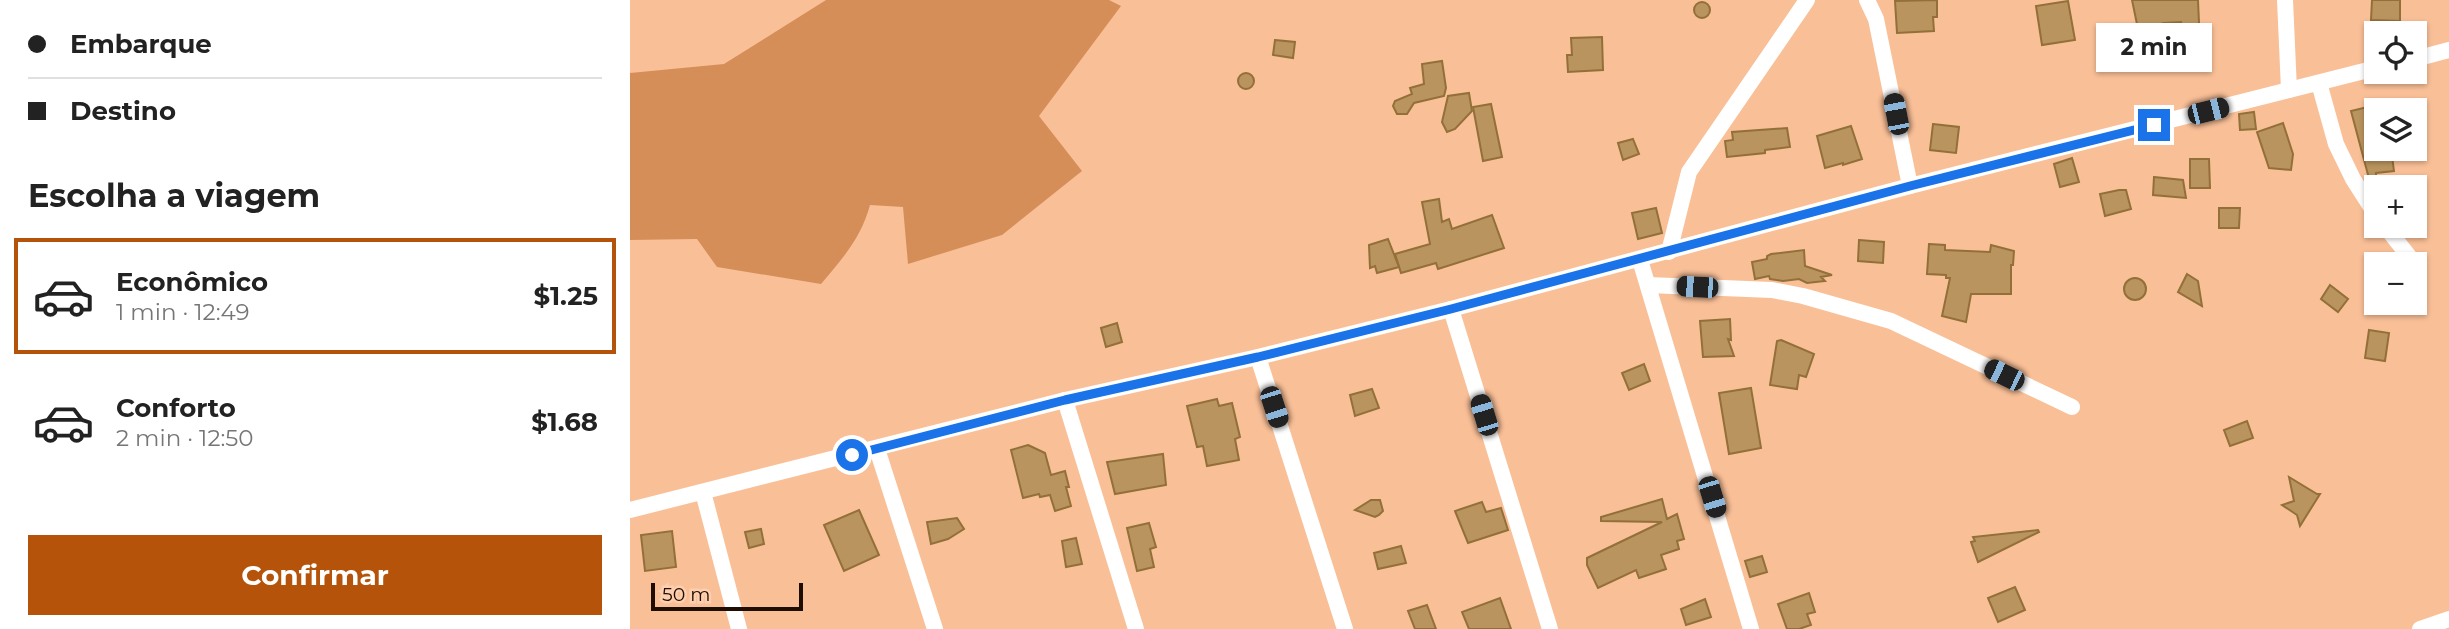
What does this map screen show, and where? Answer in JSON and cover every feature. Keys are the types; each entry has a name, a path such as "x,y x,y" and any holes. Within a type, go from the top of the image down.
{"street":[{"path":"1669,252 1689,172 1807,0"},
{"path":"1867,0 1877,19 1910,186"},
{"path":"2286,0 2289,90"},
{"path":"2427,56 2449,50"},
{"path":"630,510 1065,400 1258,357 1451,309 1910,186 2364,71"},
{"path":"2319,83 2336,144 2364,196"},
{"path":"2394,238 2405,252"},
{"path":"1640,260 1751,629"},
{"path":"1648,285 1772,290 1891,321 2072,407"},
{"path":"1451,309 1550,629"},
{"path":"1258,357 1345,629"},
{"path":"1065,400 1136,629"},
{"path":"877,449 935,629"},
{"path":"703,492 738,629"},
{"path":"2420,629 2449,619"}],"shaded area":[{"path":"826,0 1109,0 1121,6 1039,116 1082,171 1002,235 908,264 903,207 870,205 856,238 821,284 717,267 697,239 630,240 630,73 724,64"}],"building":[{"path":"1937,0 1937,17 1933,17 1934,31 1897,33 1895,1"},
{"path":"2132,0 2198,0 2201,69 2194,70 2181,22 2138,29"},
{"path":"2372,0 2400,0 2400,21 2371,20"},
{"path":"2068,1 2075,40 2042,45 2036,6"},
{"path":"1699,2 1705,2 1710,10 1708,16 1699,18 1694,13 1694,7"},
{"path":"1602,37 1603,70 1568,72 1567,55 1572,55 1571,38"},
{"path":"1275,40 1295,42 1293,58 1273,55"},
{"path":"1442,61 1446,88 1444,96 1414,103 1407,114 1397,114 1393,106 1395,101 1412,94 1410,88 1424,84 1422,64"},
{"path":"1243,73 1249,73 1254,81 1252,87 1243,89 1238,84 1238,78"},
{"path":"1469,93 1472,111 1455,129 1447,132 1442,122 1448,96"},
{"path":"1491,104 1502,157 1483,161 1473,107"},
{"path":"2364,108 2364,160 2351,111"},
{"path":"2254,112 2256,129 2240,130 2239,114"},
{"path":"2283,123 2293,154 2291,170 2269,168 2257,132"},
{"path":"1933,124 1959,127 1956,153 1930,150"},
{"path":"1851,126 1862,159 1825,168 1817,136"},
{"path":"1787,128 1790,147 1727,157 1725,141 1733,140 1732,132"},
{"path":"1633,139 1639,154 1623,160 1618,143"},
{"path":"2072,158 2079,182 2060,187 2054,164"},
{"path":"2190,159 2209,159 2210,188 2190,188"},
{"path":"2364,161 2393,161 2394,171 2368,175"},
{"path":"2154,177 2183,180 2186,198 2153,195"},
{"path":"2126,190 2131,209 2105,216 2100,194"},
{"path":"1439,199 1442,222 1449,219 1452,229 1492,215 1504,248 1438,269 1436,263 1401,273 1395,254 1430,244 1422,202"},
{"path":"1656,208 1662,233 1638,239 1632,213"},
{"path":"2219,208 2240,208 2239,228 2219,228"},
{"path":"1388,239 1399,267 1377,273 1375,266 1370,268 1369,245"},
{"path":"1859,240 1884,242 1883,263 1858,261"},
{"path":"1929,244 1945,245 1945,250 1990,252 1991,245 2014,251 2011,294 1971,294 1966,322 1942,316 1950,278 1946,278 1946,275 1927,274"},
{"path":"1804,250 1805,266 1832,275 1821,277 1825,281 1807,283 1799,279 1770,279 1769,276 1755,279 1752,262 1767,259 1771,254"},
{"path":"2187,274 2198,281 2202,306 2178,292"},
{"path":"2135,278 2143,281 2146,289 2143,297 2135,300 2127,297 2124,289 2127,281"},
{"path":"2330,285 2348,299 2338,312 2321,299"},
{"path":"1730,319 1731,340 1728,339 1734,356 1703,357 1700,321"},
{"path":"1117,323 1122,342 1106,347 1101,328"},
{"path":"2369,330 2389,333 2385,361 2365,358"},
{"path":"1781,340 1814,354 1806,377 1799,375 1797,389 1770,385 1777,341"},
{"path":"1644,364 1650,381 1629,390 1622,373"},
{"path":"1751,388 1761,448 1729,454 1719,393"},
{"path":"1372,389 1379,408 1355,416 1350,395"},
{"path":"1217,399 1219,406 1232,403 1240,437 1235,439 1239,460 1207,466 1203,446 1197,447 1187,406"},
{"path":"2247,421 2253,438 2230,446 2224,430"},
{"path":"1028,445 1045,453 1051,475 1065,471 1071,506 1055,511 1050,495 1040,497 1039,494 1023,498 1011,450"},
{"path":"1163,454 1166,485 1115,494 1107,462"},
{"path":"2289,477 2320,494 2300,526 2297,515 2282,505 2294,501"},
{"path":"1662,499 1667,519 1677,514 1684,539 1677,541 1679,549 1661,555 1666,569 1639,578 1636,570 1598,588 1587,565 1587,558 1662,522 1601,521 1601,517"},
{"path":"1371,500 1380,500 1383,511 1379,515 1375,517 1355,510"},
{"path":"1482,502 1486,512 1501,508 1508,530 1468,543 1455,511"},
{"path":"859,510 879,555 844,571 824,525"},
{"path":"957,518 964,529 948,539 931,544 927,522"},
{"path":"1149,523 1156,547 1150,549 1154,567 1137,571 1127,528"},
{"path":"761,529 764,544 749,548 745,532"},
{"path":"672,531 676,567 645,571 641,535"},
{"path":"2039,532 1978,562 1971,542 1975,541 1973,537"},
{"path":"1076,538 1082,564 1066,567 1062,541"},
{"path":"1401,546 1406,563 1378,569 1374,553"},
{"path":"1762,556 1767,572 1750,577 1745,561"},
{"path":"2015,587 2025,610 1998,622 1988,598"},
{"path":"1809,593 1815,612 1807,614 1811,625 1787,629 1778,604"},
{"path":"1500,598 1511,629 1469,629 1462,612"},
{"path":"1705,599 1711,617 1686,625 1681,609"},
{"path":"1427,605 1436,629 1415,629 1408,611"}],"route":[{"path":"852,455 1065,400 1258,357 1451,309 1910,186 2154,125"}]}
